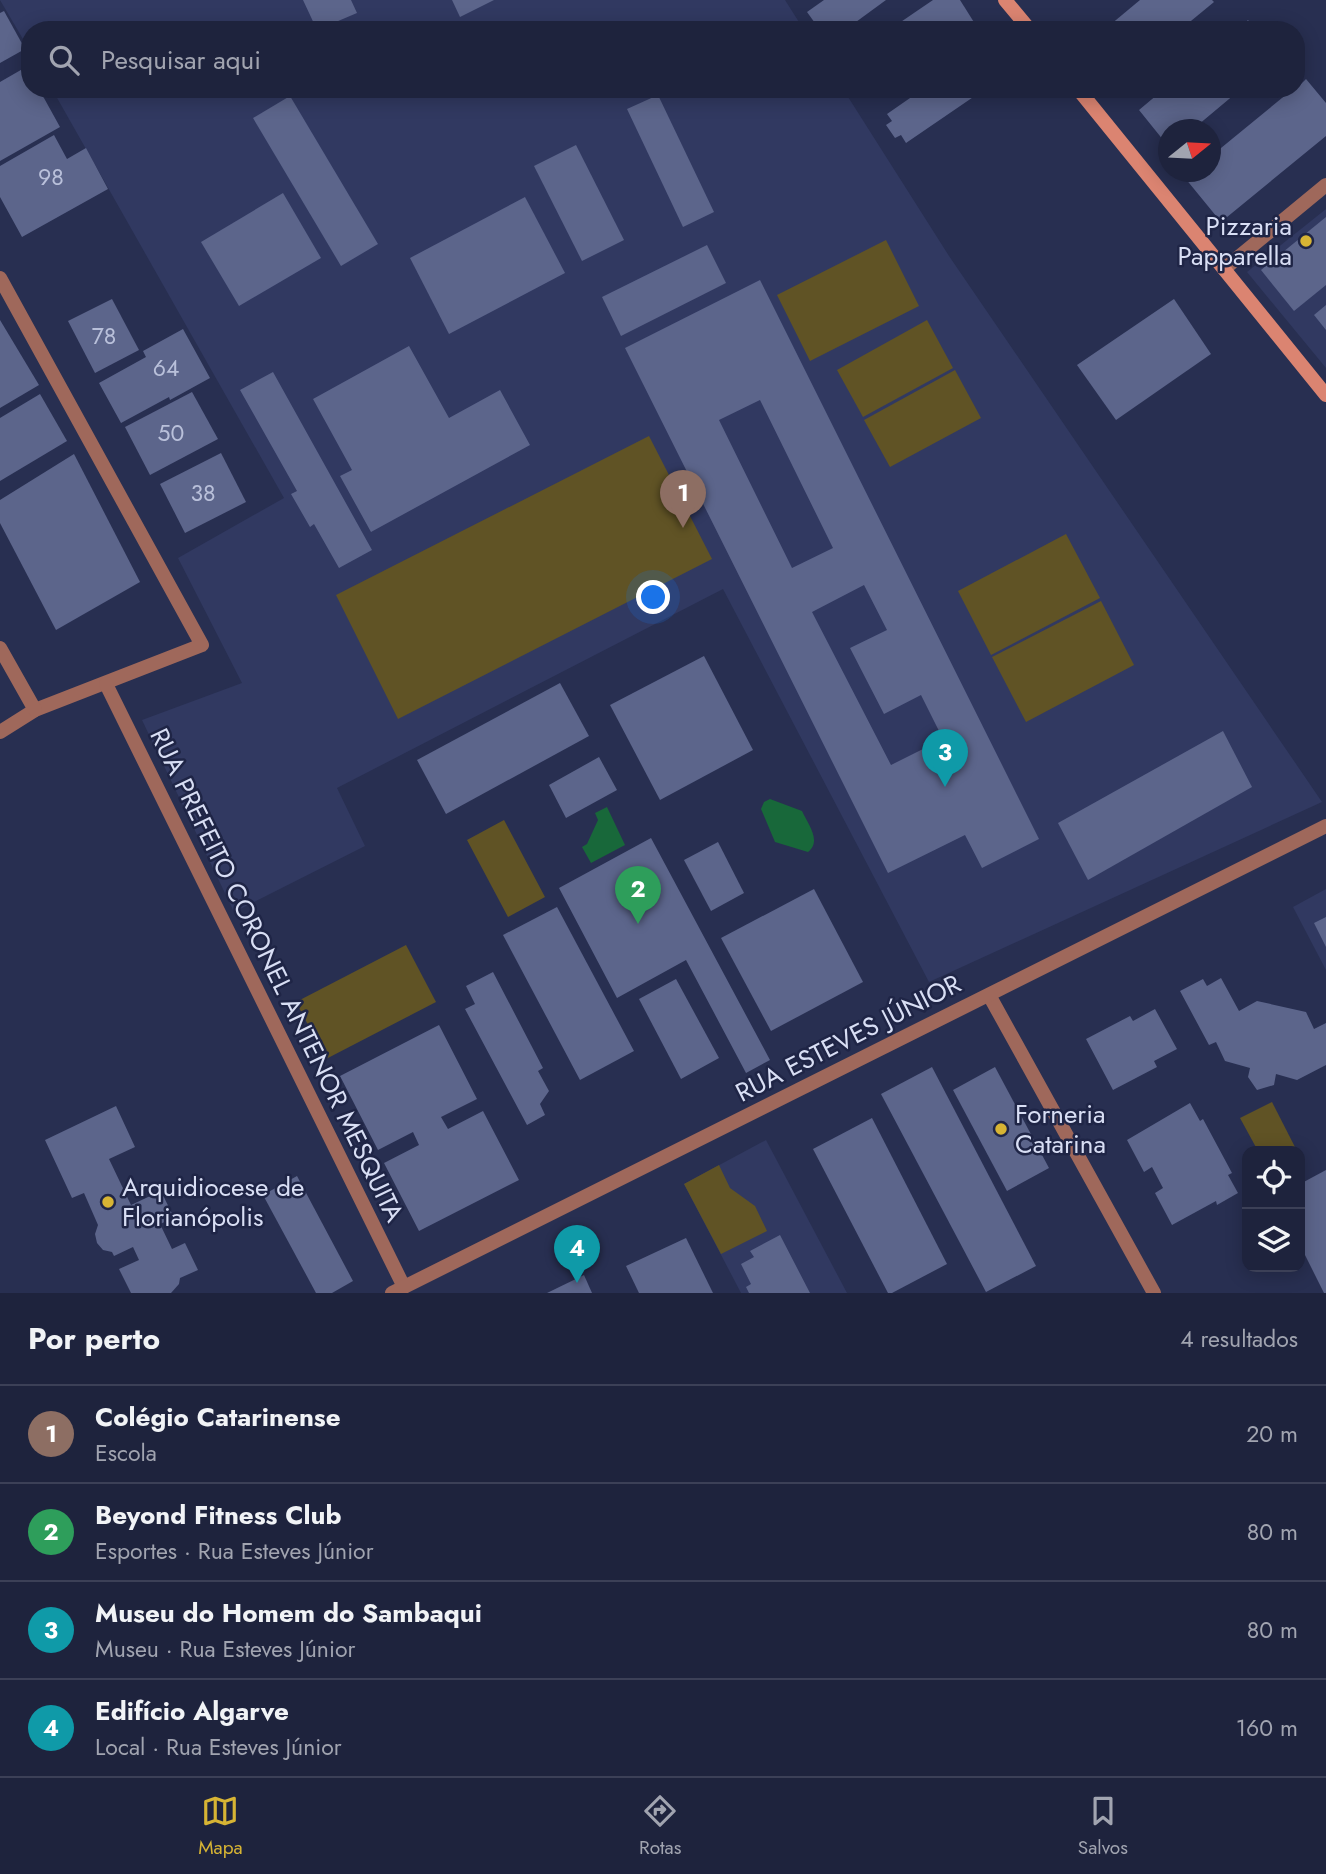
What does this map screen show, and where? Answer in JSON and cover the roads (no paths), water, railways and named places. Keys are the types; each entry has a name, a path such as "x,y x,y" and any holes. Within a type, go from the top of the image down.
{"main road":[{"path":"1005,0 1022,21"},
{"path":"1085,98 1326,395"}],"street":[{"path":"1224,269 1326,185"},
{"path":"0,278 202,645 35,710 0,732"},
{"path":"0,648 35,710"},
{"name":"RUA PREFEITO CORONEL ANTENOR MESQUITA","path":"106,684 398,1290"},
{"name":"RUA ESTEVES JÚNIOR","path":"398,1290 1326,827"},
{"path":"989,995 1154,1293"}],"place":[{"name":"Pizzaria Papparella","path":"1306,241"},
{"name":"Colégio Catarinense","path":"683,528"},
{"name":"Museu do Homem do Sambaqui","path":"945,787"},
{"name":"Beyond Fitness Club","path":"638,924"},
{"name":"Forneria Catarina","path":"1001,1129"},
{"name":"Arquidiocese de Florianópolis","path":"108,1202"},
{"name":"Edifício Algarve","path":"577,1283"}]}
